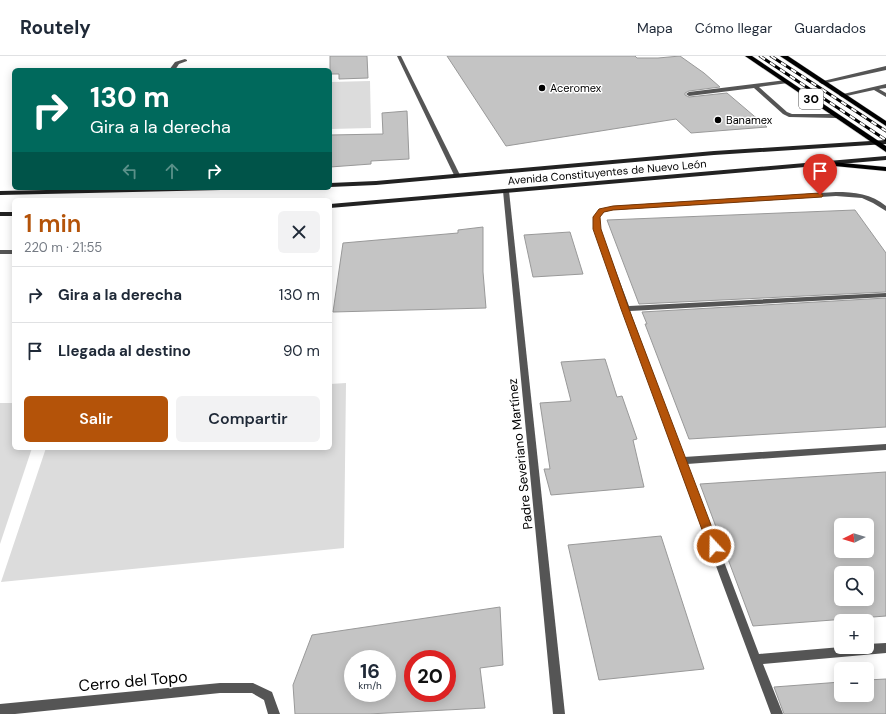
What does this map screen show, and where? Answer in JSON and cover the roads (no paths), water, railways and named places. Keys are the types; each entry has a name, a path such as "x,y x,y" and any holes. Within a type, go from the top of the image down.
{"highway":[{"name":"30","path":"748,56 886,150"},
{"name":"30","path":"783,56 886,124"},
{"path":"861,107 886,117"},
{"path":"824,163 886,169"}],"main road":[{"name":"Avenida Constituyentes de Nuevo León","path":"332,185 376,183 714,153 886,142"},
{"name":"Avenida Constituyentes de Nuevo León","path":"332,206 886,158"},
{"path":"0,193 102,190"},
{"path":"0,197 48,192"},
{"path":"0,214 12,214"}],"street":[{"path":"399,56 457,175"},
{"path":"173,68 177,63 185,60"},
{"path":"822,82 886,68"},
{"path":"689,94 786,82"},
{"path":"754,85 785,113 791,116 836,116"},
{"path":"842,95 886,86"},
{"path":"874,88 886,96"},
{"name":"Padre Severiano Martínez","path":"506,191 559,714"},
{"path":"777,714 625,309 597,229 596,217 602,211 613,208 852,194 868,198 886,209"},
{"path":"0,252 12,252"},
{"path":"625,309 886,295"},
{"path":"681,461 886,447"},
{"path":"757,659 886,648"},
{"name":"Cerro del Topo","path":"0,710 220,688 253,688 268,696 274,714"}],"railway":[{"path":"760,56 886,140"},
{"path":"771,56 886,131"}],"place":[{"name":"Aceromex","path":"542,88"},
{"name":"Banamex","path":"718,120"}]}
